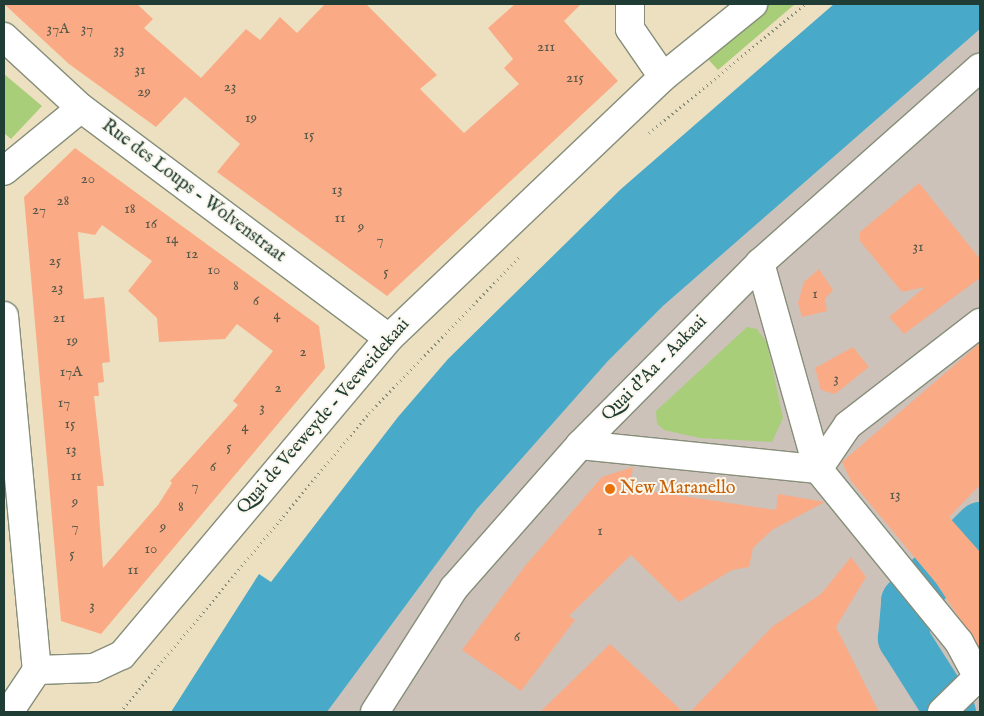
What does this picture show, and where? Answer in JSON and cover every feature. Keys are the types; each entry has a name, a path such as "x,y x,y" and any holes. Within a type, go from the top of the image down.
{"street":[{"path":"630,4 630,29 663,77"},
{"name":"Quai de Veeweyde - Veeweidekaai","path":"36,670 94,668 122,655 389,338 663,77 753,4"},
{"name":"Rue des Loups - Wolvenstraat","path":"4,37 81,108 389,338"},
{"name":"Quai d'Aa - Aakaai","path":"375,712 454,588 580,445 760,263 980,68"},
{"path":"4,171 81,108"},
{"path":"760,263 818,469 959,642 973,684 942,712"},
{"path":"4,316 36,670 9,712"},
{"path":"818,469 848,425 980,323"},
{"path":"580,445 818,469"}],"path":[{"path":"646,135 805,4"},
{"path":"120,712 369,412 525,251"}],"shaded area":[{"path":"980,29 980,712 327,712 477,509 608,361 663,306"}],"green space":[{"path":"766,4 795,4 718,70 706,57"},
{"path":"4,74 42,106 11,139 5,134"},
{"path":"747,327 757,329 767,343 783,418 772,442 700,438 664,430 657,424 656,411"}],"water":[{"path":"834,4 980,4 980,29 663,306 608,361 477,509 327,712 171,712 259,574 271,582 398,417 448,359 621,189"}],"building":[{"path":"4,4 137,4 153,19 144,28 201,78 246,29 260,40 280,17 297,33 325,4 366,4 437,75 420,89 464,133 519,84 504,68 513,59 488,28 515,4 581,4 564,21 618,81 387,296 217,172 240,144 185,97 156,127 69,64"},
{"path":"75,148 319,326 325,368 101,634 61,621 24,197","holes":["102,225 152,261 128,291 157,318 159,342 225,339 237,324 273,351 233,401 238,405 170,481 172,483 158,505 103,568 97,486 104,486 94,396 99,396 98,383 104,382 102,363 110,362 104,297 84,299 78,232 95,235"]},
{"path":"919,183 980,259 980,278 904,334 889,317 925,287 902,292 860,241 860,232"},
{"path":"819,269 833,290 825,299 827,311 802,317 798,303 804,282"},
{"path":"980,343 980,485 949,517 980,552 980,649 936,583 851,481 842,462"},
{"path":"853,347 869,367 835,394 821,390 815,368"},
{"path":"633,467 630,488 776,510 778,494 825,502 772,530 753,548 749,567 732,570 679,602 631,555 569,616 575,620 521,691 462,650 525,566 602,477"},
{"path":"851,557 866,577 836,627 879,712 690,712 773,626 821,594"},
{"path":"610,644 683,712 540,712"}],"waterway":[{"path":"950,712 903,638 906,601 980,527"}],"place":[{"name":"New Maranello","path":"610,489"}]}
